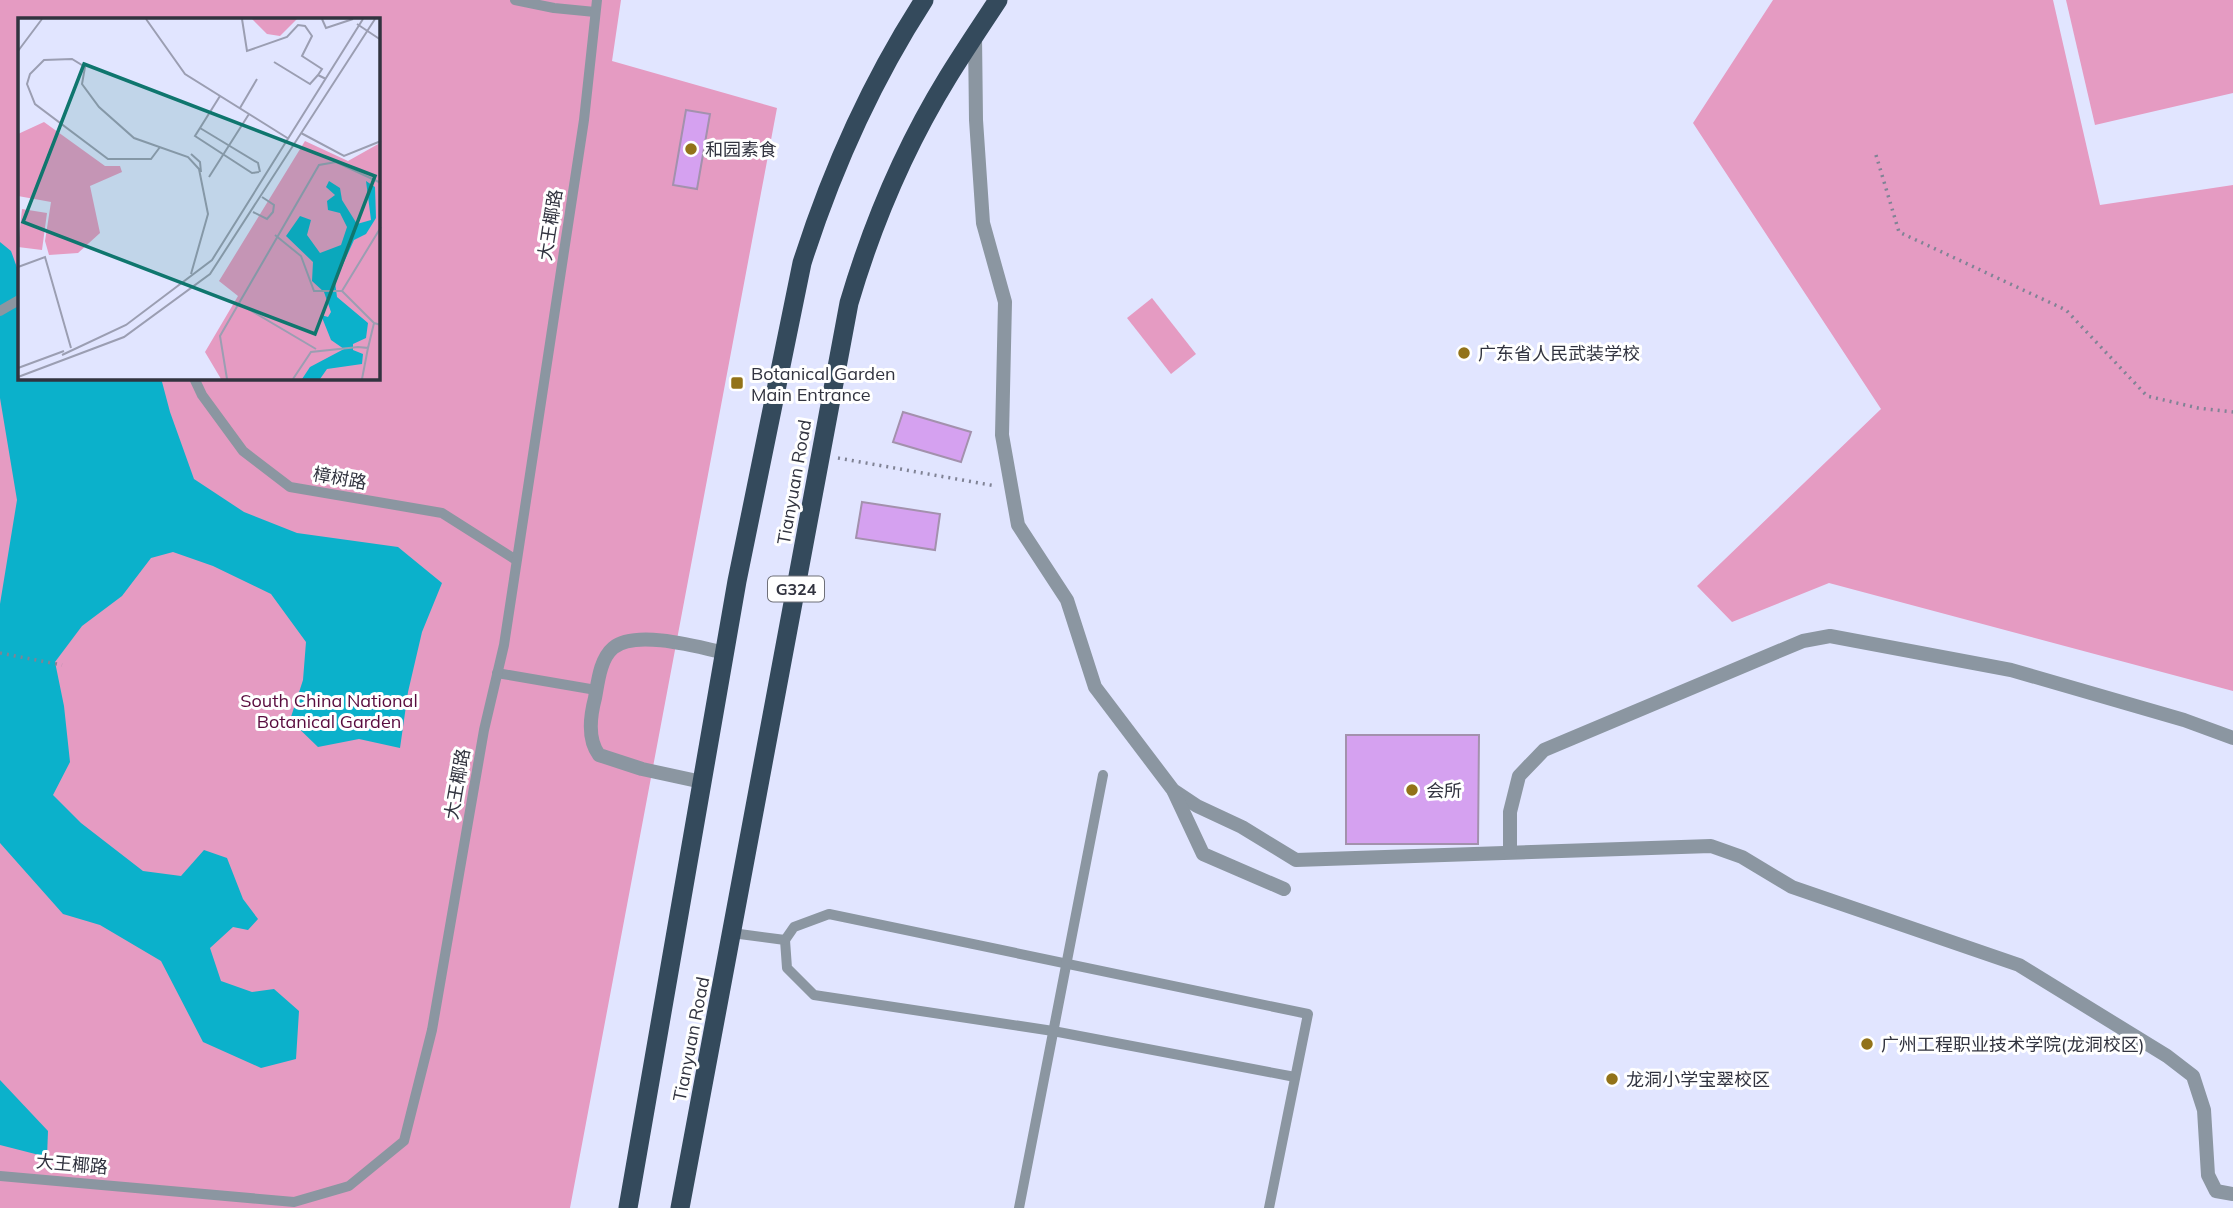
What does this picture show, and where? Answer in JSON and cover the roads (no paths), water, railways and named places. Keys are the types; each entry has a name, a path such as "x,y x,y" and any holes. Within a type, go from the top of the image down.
{"highway":[{"name":"Tianyuan Road","path":"628,1208 725,653 783,348 802,263 816,219 850,133 895,46 924,0"},
{"name":"Tianyuan Road","path":"680,1208 841,339 859,271 908,149 947,78 998,0"}],"street":[{"path":"975,36 976,120 983,223 1005,302 1002,435 1018,526 1067,600 1095,687 1173,790 1203,854 1284,889"},
{"path":"1510,850 1510,812 1519,776 1544,750 1803,641 1830,636 2011,670 2184,720 2233,738"},
{"path":"702,782 642,769 599,755 590,738 596,690 606,656 614,646 630,641 666,641 725,653"},
{"path":"1173,790 1196,806 1242,827 1296,860 1711,846 1742,858 1791,887 2019,965 2166,1056 2193,1076 2204,1110 2208,1175 2216,1191 2233,1194"}],"lane":[{"path":"515,0 554,8 596,6"},
{"name":"大王椰路","path":"0,1177 294,1202 349,1186 404,1141 432,1030 484,730 504,645 584,120 596,6"},
{"path":"0,311 18,301"},
{"name":"樟树路","path":"195,380 202,395 243,451 290,487 442,513 516,560"},
{"path":"497,673 596,690"},
{"path":"1019,1208 1104,775"},
{"path":"1269,1208 1295,1077 1307,1014 829,914 794,927 785,940 787,968 814,995 1054,1031 1295,1077"},
{"path":"732,933 785,940"}],"water":[{"path":"0,242 11,251 18,270 18,380 162,380 194,479 244,512 297,533 398,547 442,583 422,632 408,692 400,748 359,739 318,747 290,720 303,680 306,642 271,594 213,566 173,552 151,558 122,596 82,626 55,662 64,706 70,762 53,795 81,823 143,871 181,876 204,850 227,858 243,899 258,919 248,930 233,927 210,948 221,981 252,992 274,989 299,1011 296,1059 261,1068 203,1042 161,961 100,925 63,914 0,843 0,604 17,500 0,398"},
{"path":"0,1080 48,1131 47,1157 0,1145"}],"place":[{"name":"和园素食","path":"691,149"},
{"name":"广东省人民武装学校","path":"1464,353"},
{"name":"Botanical Garden Main Entrance","path":"737,383"},
{"name":"会所","path":"1412,790"},
{"name":"广州工程职业技术学院(龙洞校区)","path":"1867,1044"},
{"name":"龙洞小学宝翠校区","path":"1612,1079"}],"park label":[{"name":"South China National Botanical Garden","path":"329,710"}]}
